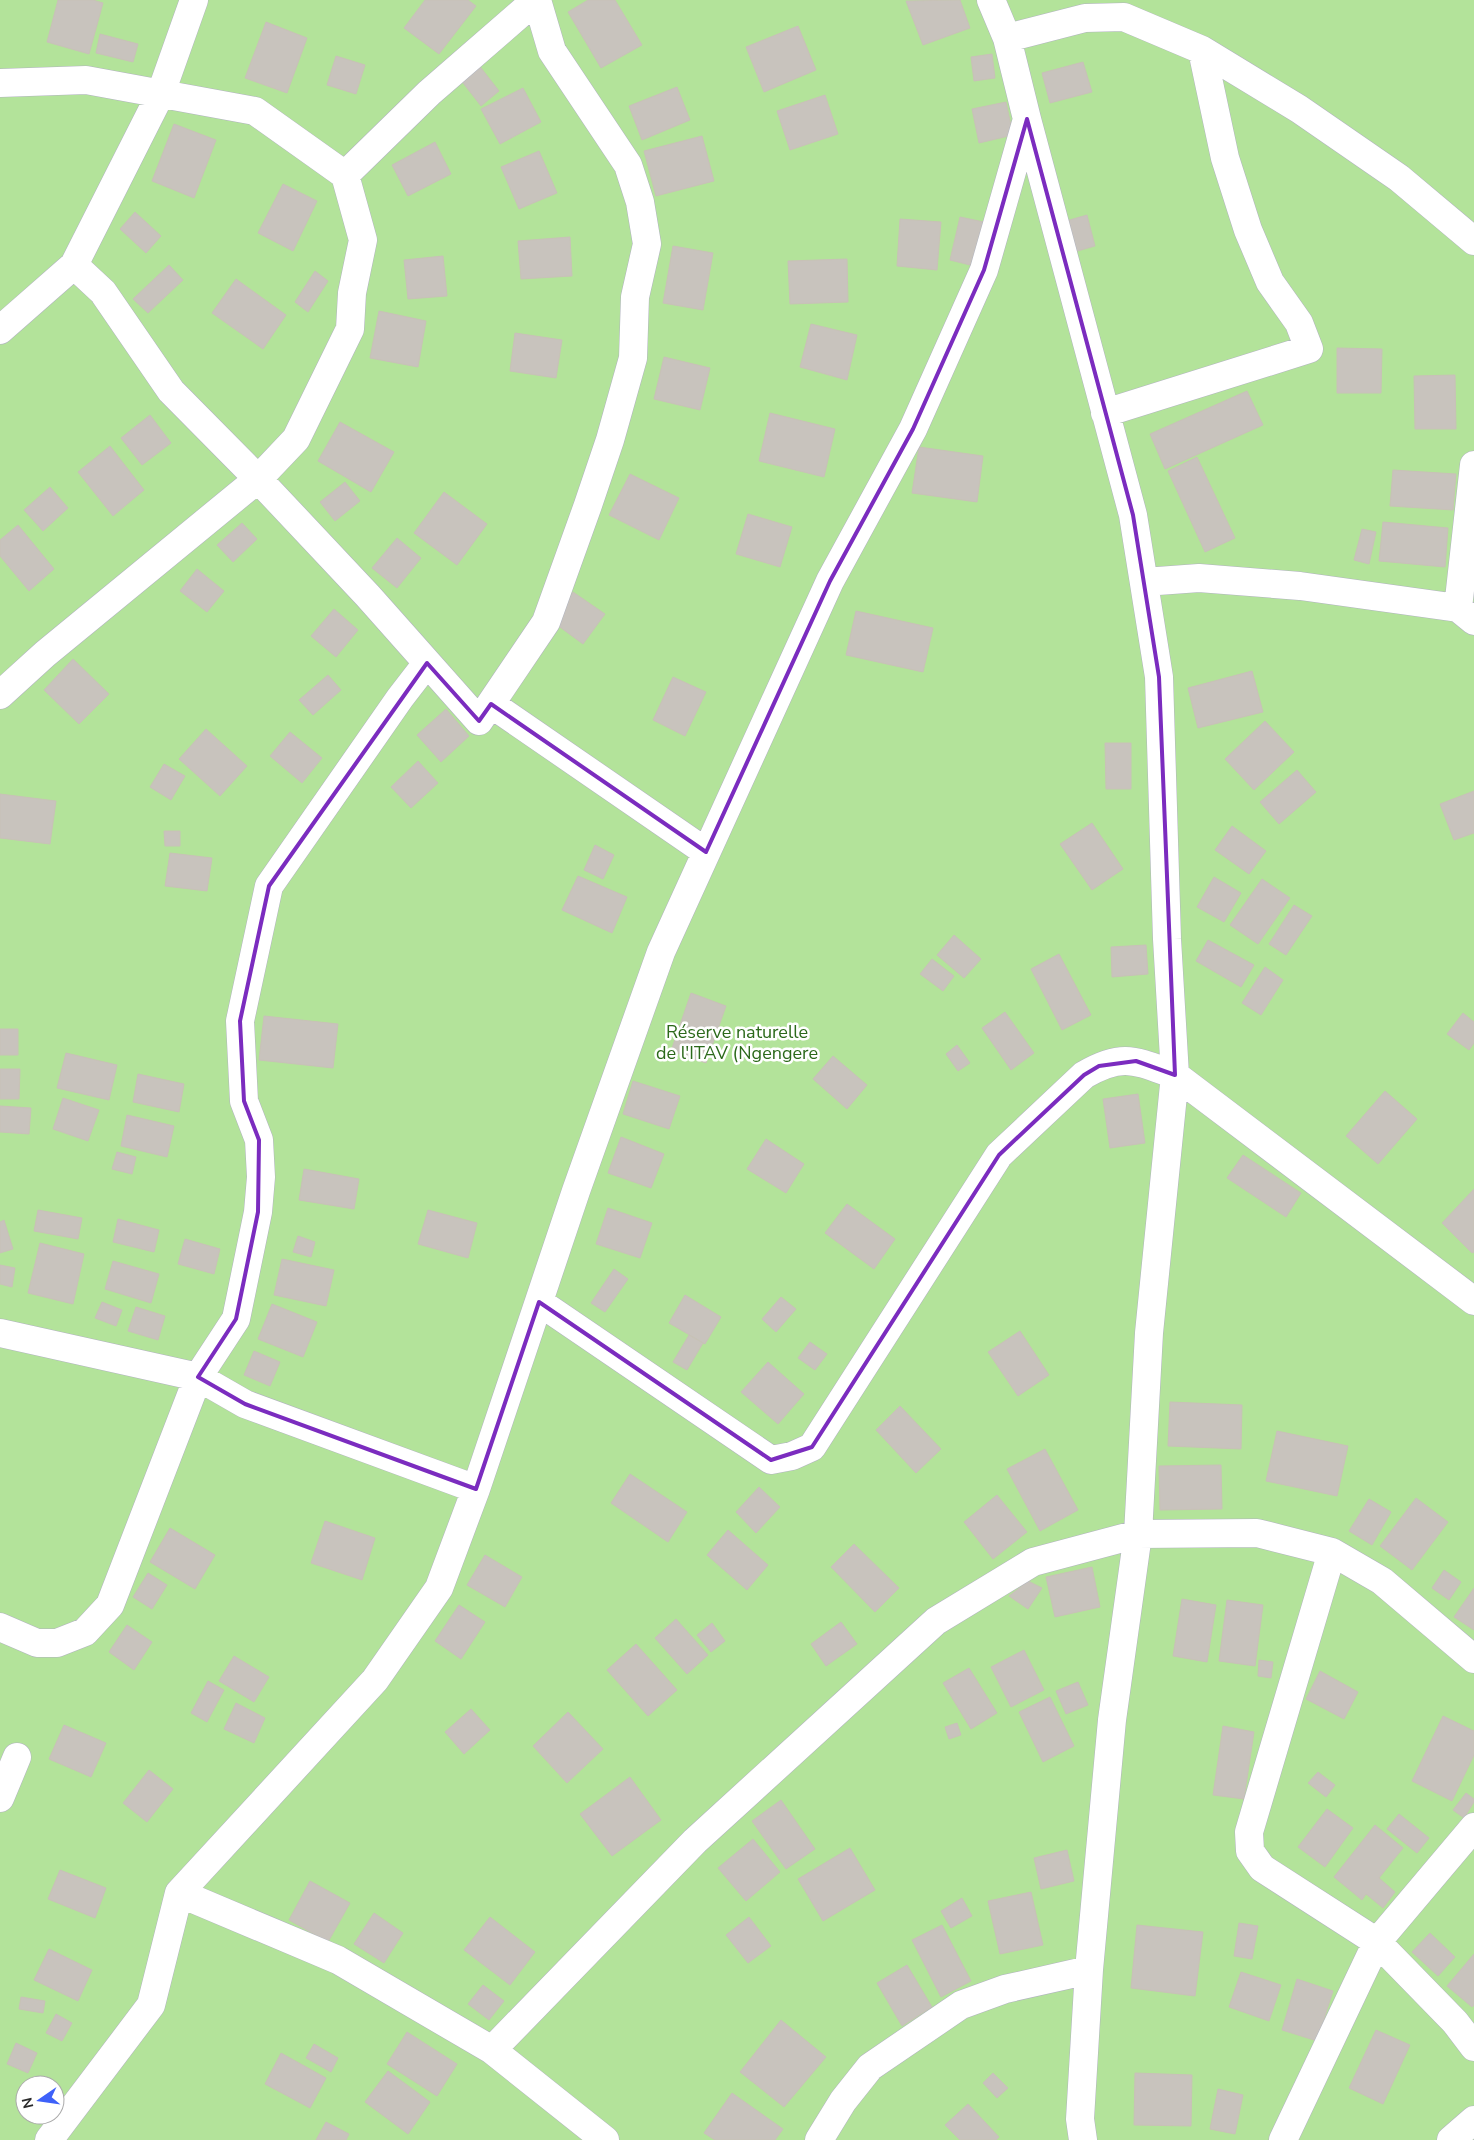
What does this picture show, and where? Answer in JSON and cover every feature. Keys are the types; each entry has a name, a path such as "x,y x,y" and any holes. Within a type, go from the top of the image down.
{"street":[{"path":"0,330 74,265 161,93 194,0"},
{"path":"74,265 103,292 171,391 258,478 368,596 479,721 546,622 600,468 633,358 635,297 647,244 640,202 628,165 552,51 536,0 429,93 345,175"},
{"path":"991,0 1008,38 1027,119 1133,515 1159,677 1167,939 1175,1075 1149,1333 1138,1534 1112,1720 1089,1970 1080,2120 1083,2140"},
{"path":"1008,38 1085,18 1124,17 1202,50 1299,108 1392,173 1474,241"},
{"path":"1106,413 1309,349 1299,323 1270,282 1248,230 1225,158 1202,50"},
{"path":"0,83 86,80 255,111 345,175 363,240 352,293 350,329 296,439 258,478 44,654 0,695"},
{"path":"49,2140 151,2005 179,1893 374,1680 439,1588 476,1489 661,952 830,581 913,429 984,270 1027,119"},
{"path":"1144,582 1198,578 1300,586 1466,614 1474,465"},
{"path":"0,1627 37,1643 57,1643 84,1632 110,1605 198,1377 236,1319 258,1212 260,1177 259,1140 244,1101 240,1021 269,886 400,698 428,663"},
{"path":"491,704 706,852"},
{"path":"539,1302 771,1460 792,1456 812,1447 998,1155 1084,1075 1099,1066 1118,1060 1136,1061 1175,1075 1474,1301"},
{"path":"0,1333 198,1377 245,1404 476,1489"},
{"path":"492,2050 695,1841 936,1621 1033,1562 1138,1534 1257,1533 1332,1552 1382,1581 1474,1659"},
{"path":"1332,1552 1249,1832 1250,1852 1262,1868 1377,1942 1455,2022 1474,2047"},
{"path":"0,1798 17,1757"},
{"path":"1283,2140 1377,1942 1474,1827"},
{"path":"179,1893 338,1960 492,2050 605,2140"},
{"path":"819,2140 843,2101 870,2067 961,2005 1005,1989 1089,1970"},
{"path":"1451,2140 1474,2120"}],"highlighted area":[{"path":"1027,119 1133,515 1159,677 1175,1075 1136,1061 1099,1066 1084,1075 999,1155 812,1447 771,1460 539,1302 476,1489 245,1404 198,1377 236,1319 258,1212 259,1140 244,1101 240,1021 269,886 427,663 479,721 491,704 706,852 830,581 913,429 984,270"}],"green space":[{"name":"Réserve naturelle de l'ITAV (Ngengere","path":"0,0 1474,0 1474,2140 0,2140"}],"building":[{"path":"58,0 93,0 103,3 89,54 47,42"},
{"path":"425,0 468,0 476,6 439,54 404,28"},
{"path":"588,0 615,0 642,45 601,68 568,12"},
{"path":"960,0 970,28 923,45 906,1"},
{"path":"266,22 307,38 287,93 245,78"},
{"path":"798,26 816,70 764,92 746,47"},
{"path":"100,34 138,44 133,62 96,53"},
{"path":"992,54 995,78 974,81 971,57"},
{"path":"336,56 365,65 356,94 327,85"},
{"path":"1083,62 1092,92 1050,103 1042,73"},
{"path":"478,64 499,91 481,106 460,79"},
{"path":"677,87 690,120 642,140 629,106"},
{"path":"523,88 541,122 500,144 481,109"},
{"path":"825,95 838,134 790,150 777,111"},
{"path":"1006,102 1013,135 979,143 972,109"},
{"path":"174,124 216,140 194,198 152,181"},
{"path":"702,136 714,181 656,196 644,151"},
{"path":"435,142 451,174 408,196 392,165"},
{"path":"539,151 557,193 519,209 501,167"},
{"path":"283,184 317,201 293,251 258,233"},
{"path":"135,212 161,236 146,253 120,229"},
{"path":"1087,215 1095,246 1074,252 1066,221"},
{"path":"960,217 984,222 974,266 950,260"},
{"path":"900,219 941,222 937,270 897,266"},
{"path":"570,237 572,276 521,279 518,241"},
{"path":"673,246 713,253 703,310 663,303"},
{"path":"443,256 447,296 408,299 404,260"},
{"path":"847,259 848,302 790,304 788,261"},
{"path":"169,265 183,280 148,313 133,299"},
{"path":"315,271 328,281 308,312 295,302"},
{"path":"236,279 286,315 263,349 212,313"},
{"path":"379,311 426,321 418,367 370,358"},
{"path":"811,324 857,335 847,380 800,367"},
{"path":"515,333 562,340 556,378 510,371"},
{"path":"1337,348 1382,349 1381,393 1337,393"},
{"path":"664,357 710,368 700,410 654,399"},
{"path":"1455,375 1456,429 1415,429 1414,376"},
{"path":"1247,391 1263,425 1165,469 1150,434"},
{"path":"770,413 835,429 824,477 759,461"},
{"path":"150,415 171,443 142,465 121,438"},
{"path":"340,422 394,452 371,492 318,461"},
{"path":"110,446 144,490 113,516 78,472"},
{"path":"919,447 983,456 977,502 912,493"},
{"path":"1197,457 1235,538 1205,552 1168,471"},
{"path":"1393,470 1456,474 1453,510 1390,506"},
{"path":"630,474 679,498 659,540 609,515"},
{"path":"345,482 360,501 335,521 320,502"},
{"path":"50,487 68,508 43,531 24,510"},
{"path":"444,492 487,524 457,565 414,533"},
{"path":"748,514 792,527 780,567 736,554"},
{"path":"1383,522 1448,528 1445,567 1379,561"},
{"path":"242,523 257,539 233,562 217,545"},
{"path":"18,525 54,569 29,591 0,556 0,540"},
{"path":"1362,529 1376,532 1369,564 1354,560"},
{"path":"397,538 421,558 397,588 372,568"},
{"path":"197,569 224,591 207,612 180,591"},
{"path":"573,592 605,614 583,644 553,622"},
{"path":"334,609 358,630 336,657 311,636"},
{"path":"856,611 933,628 923,672 846,655"},
{"path":"73,659 109,694 79,724 44,690"},
{"path":"1252,671 1263,712 1198,728 1188,688"},
{"path":"328,675 341,690 313,715 299,700"},
{"path":"673,677 706,692 685,736 653,720"},
{"path":"446,709 469,736 441,762 417,735"},
{"path":"1265,721 1294,752 1254,790 1225,759"},
{"path":"206,729 247,766 220,796 179,759"},
{"path":"290,732 322,758 302,783 270,756"},
{"path":"1105,743 1131,743 1131,789 1106,789"},
{"path":"418,761 438,783 411,808 391,787"},
{"path":"164,764 185,776 171,800 150,787"},
{"path":"1297,770 1316,792 1279,824 1260,802"},
{"path":"1474,791 1474,833 1454,840 1440,804"},
{"path":"0,794 56,801 50,844 0,838"},
{"path":"1092,823 1123,869 1092,890 1060,844"},
{"path":"1232,826 1266,851 1249,874 1215,850"},
{"path":"164,831 180,831 180,846 165,846"},
{"path":"595,845 614,855 603,879 584,870"},
{"path":"170,853 212,858 207,891 165,886"},
{"path":"578,876 627,897 612,933 562,910"},
{"path":"1214,877 1241,893 1224,922 1197,907"},
{"path":"1262,879 1290,898 1258,944 1230,925"},
{"path":"1294,905 1312,916 1286,955 1269,944"},
{"path":"954,935 981,959 964,978 937,955"},
{"path":"1208,940 1254,965 1241,987 1196,961"},
{"path":"1146,945 1148,974 1112,977 1111,947"},
{"path":"1059,954 1091,1015 1062,1030 1031,969"},
{"path":"932,959 954,976 943,991 920,974"},
{"path":"1265,967 1283,980 1261,1015 1242,1003"},
{"path":"691,993 726,1006 706,1063 671,1051"},
{"path":"1005,1012 1034,1053 1011,1070 982,1028"},
{"path":"1463,1013 1474,1022 1474,1043 1469,1050 1447,1034"},
{"path":"264,1016 338,1024 333,1068 259,1060"},
{"path":"0,1029 18,1029 18,1055 0,1055"},
{"path":"957,1045 970,1063 958,1071 946,1054"},
{"path":"66,1053 117,1065 109,1100 57,1088"},
{"path":"833,1056 867,1085 847,1109 813,1079"},
{"path":"0,1069 20,1069 19,1099 0,1099"},
{"path":"138,1074 184,1084 179,1112 133,1102"},
{"path":"633,1081 680,1096 669,1129 623,1114"},
{"path":"1385,1091 1417,1119 1378,1164 1346,1136"},
{"path":"1138,1094 1145,1143 1110,1148 1103,1099"},
{"path":"63,1098 99,1110 88,1141 53,1129"},
{"path":"0,1106 31,1108 29,1134 0,1132"},
{"path":"127,1115 174,1126 167,1157 121,1146"},
{"path":"621,1137 664,1154 651,1188 608,1173"},
{"path":"766,1139 804,1164 786,1193 747,1169"},
{"path":"117,1152 136,1157 132,1174 112,1169"},
{"path":"1243,1155 1301,1193 1286,1217 1227,1178"},
{"path":"304,1169 359,1179 354,1209 299,1200"},
{"path":"1474,1189 1474,1252 1472,1253 1442,1223"},
{"path":"847,1204 895,1239 874,1269 825,1233"},
{"path":"608,1208 652,1223 640,1258 596,1244"},
{"path":"38,1210 82,1218 78,1239 34,1231"},
{"path":"428,1210 477,1223 468,1258 418,1244"},
{"path":"118,1219 159,1230 154,1252 113,1242"},
{"path":"4,1220 13,1249 0,1253 0,1222"},
{"path":"298,1236 315,1242 311,1257 293,1252"},
{"path":"185,1239 220,1249 214,1274 178,1264"},
{"path":"40,1243 84,1254 73,1304 28,1293"},
{"path":"282,1259 334,1270 326,1306 274,1295"},
{"path":"113,1261 159,1274 151,1303 105,1289"},
{"path":"0,1265 15,1268 12,1287 0,1284"},
{"path":"614,1269 628,1279 605,1312 591,1303"},
{"path":"685,1295 721,1317 705,1344 669,1323"},
{"path":"781,1297 796,1309 776,1332 762,1319"},
{"path":"102,1302 122,1310 116,1326 95,1318"},
{"path":"272,1304 317,1322 303,1357 258,1339"},
{"path":"136,1307 165,1316 158,1340 128,1331"},
{"path":"1020,1331 1049,1375 1018,1396 988,1352"},
{"path":"689,1335 703,1343 687,1370 673,1362"},
{"path":"810,1342 827,1354 815,1370 798,1358"},
{"path":"254,1351 280,1362 270,1386 244,1375"},
{"path":"768,1362 804,1394 778,1424 741,1392"},
{"path":"1170,1402 1242,1405 1241,1449 1168,1446"},
{"path":"900,1406 941,1449 916,1473 876,1430"},
{"path":"1277,1431 1348,1446 1337,1496 1266,1481"},
{"path":"1045,1449 1078,1510 1040,1531 1007,1469"},
{"path":"1221,1465 1222,1509 1160,1510 1159,1466"},
{"path":"630,1474 687,1512 668,1542 611,1503"},
{"path":"759,1487 780,1507 756,1533 736,1512"},
{"path":"997,1495 1027,1532 993,1559 964,1522"},
{"path":"1416,1498 1448,1522 1412,1570 1380,1546"},
{"path":"1369,1499 1391,1512 1372,1545 1349,1531"},
{"path":"325,1521 375,1538 362,1580 311,1563"},
{"path":"170,1528 215,1555 195,1589 150,1562"},
{"path":"728,1530 768,1565 747,1590 707,1555"},
{"path":"854,1544 899,1588 875,1612 831,1567"},
{"path":"485,1555 522,1577 505,1607 467,1585"},
{"path":"1092,1567 1100,1607 1055,1617 1046,1577"},
{"path":"1444,1570 1461,1582 1449,1600 1432,1588"},
{"path":"148,1573 167,1585 152,1609 133,1597"},
{"path":"1028,1581 1042,1588 1028,1609 1009,1596"},
{"path":"1474,1588 1474,1630 1454,1617"},
{"path":"1182,1599 1216,1605 1207,1662 1173,1656"},
{"path":"1227,1600 1263,1605 1255,1666 1219,1661"},
{"path":"459,1605 485,1622 461,1659 435,1641"},
{"path":"676,1619 708,1655 687,1674 655,1638"},
{"path":"841,1622 857,1644 826,1666 811,1644"},
{"path":"712,1623 725,1641 711,1652 697,1635"},
{"path":"127,1625 152,1642 134,1670 109,1652"},
{"path":"636,1644 677,1690 648,1716 607,1670"},
{"path":"1024,1650 1044,1690 1011,1707 991,1667"},
{"path":"234,1656 269,1677 254,1702 219,1681"},
{"path":"1259,1660 1273,1662 1271,1678 1258,1676"},
{"path":"969,1668 997,1713 971,1729 943,1683"},
{"path":"1320,1671 1358,1692 1344,1719 1306,1699"},
{"path":"208,1681 224,1690 207,1722 191,1713"},
{"path":"1078,1682 1088,1705 1066,1714 1056,1691"},
{"path":"1050,1697 1074,1746 1043,1762 1019,1712"},
{"path":"236,1703 265,1718 254,1743 224,1729"},
{"path":"471,1709 490,1730 464,1754 445,1732"},
{"path":"568,1712 603,1749 567,1783 533,1746"},
{"path":"1443,1716 1474,1731 1474,1755 1452,1801 1412,1781"},
{"path":"957,1723 961,1735 949,1739 945,1727"},
{"path":"64,1725 106,1743 91,1777 49,1759"},
{"path":"1223,1726 1254,1732 1244,1799 1213,1795"},
{"path":"149,1770 173,1789 147,1822 123,1803"},
{"path":"1318,1772 1335,1785 1326,1797 1308,1783"},
{"path":"630,1777 661,1820 612,1856 580,1814"},
{"path":"1466,1793 1474,1799 1474,1802 1464,1818 1453,1810"},
{"path":"781,1800 815,1849 786,1869 752,1821"},
{"path":"1327,1809 1353,1828 1325,1867 1298,1847"},
{"path":"1399,1814 1429,1838 1417,1853 1387,1829"},
{"path":"1375,1825 1403,1848 1379,1878 1395,1892 1383,1908 1366,1894 1362,1900 1334,1877"},
{"path":"753,1839 780,1872 746,1901 718,1868"},
{"path":"850,1848 875,1890 823,1921 798,1879"},
{"path":"1067,1850 1074,1881 1041,1889 1034,1858"},
{"path":"60,1870 106,1888 95,1918 48,1899"},
{"path":"310,1881 350,1903 328,1942 289,1920"},
{"path":"1031,1892 1043,1945 1000,1954 988,1901"},
{"path":"962,1898 972,1916 951,1928 941,1911"},
{"path":"374,1913 403,1933 384,1963 354,1944"},
{"path":"490,1917 535,1952 510,1985 464,1950"},
{"path":"749,1917 771,1946 748,1963 726,1935"},
{"path":"1239,1923 1258,1926 1252,1959 1234,1956"},
{"path":"942,1925 971,1981 941,1997 912,1940"},
{"path":"1137,1925 1203,1932 1195,1996 1131,1988"},
{"path":"1430,1933 1455,1957 1438,1976 1412,1952"},
{"path":"49,1949 92,1970 78,2001 34,1980"},
{"path":"1474,1954 1474,2005 1472,2007 1447,1986"},
{"path":"907,1965 932,2007 902,2026 877,1983"},
{"path":"1241,1972 1281,1985 1269,2021 1229,2007"},
{"path":"1297,1979 1333,1991 1317,2041 1282,2030"},
{"path":"483,1985 504,2001 489,2020 468,2004"},
{"path":"21,1997 45,2001 43,2013 19,2009"},
{"path":"56,2014 72,2023 62,2041 46,2033"},
{"path":"781,2020 826,2057 784,2107 740,2072"},
{"path":"1376,2030 1410,2045 1383,2104 1349,2088"},
{"path":"407,2032 457,2064 437,2096 387,2064"},
{"path":"16,2043 37,2053 28,2073 7,2064"},
{"path":"314,2044 338,2058 331,2072 306,2058"},
{"path":"281,2053 326,2078 310,2108 265,2084"},
{"path":"388,2071 430,2102 408,2134 365,2102"},
{"path":"993,2073 1008,2088 997,2098 983,2083"},
{"path":"1135,2073 1192,2075 1191,2126 1134,2125"},
{"path":"1218,2089 1243,2095 1235,2134 1210,2129"},
{"path":"732,2093 783,2129 775,2140 715,2140 704,2133"},
{"path":"968,2104 999,2137 996,2140 960,2140 945,2125"},
{"path":"326,2122 349,2134 346,2140 316,2140"}]}
